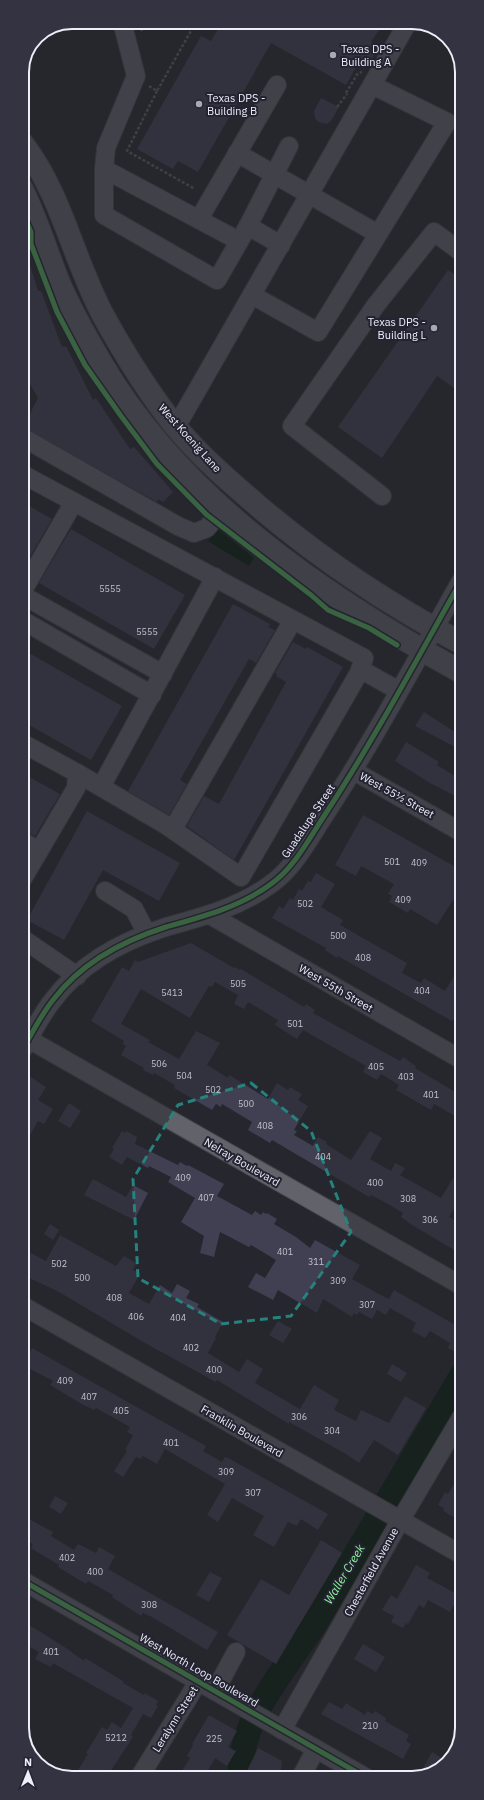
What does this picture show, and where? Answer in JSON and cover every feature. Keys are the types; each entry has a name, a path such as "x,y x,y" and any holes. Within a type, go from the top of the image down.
{"main road":[{"name":"West Koenig Lane","path":"29,153 41,170 57,203 102,314 123,351 149,391 176,427 204,458 239,490 279,523 348,575 455,639"},
{"path":"29,202 34,212 59,281 81,327 103,365 130,406 187,474 223,508 299,570 382,627 455,669"}],"street":[{"path":"124,29 136,76 106,148 104,169 104,215 217,280 275,176 289,146"},
{"path":"176,427 404,29"},
{"path":"199,220 277,84"},
{"path":"252,295 318,332 447,122 372,85"},
{"path":"237,153 378,234"},
{"path":"104,169 199,220 281,245"},
{"path":"382,496 292,426 376,305 434,232 455,248"},
{"path":"29,441 178,526 194,533 207,528 223,508"},
{"path":"29,478 364,658 360,669 241,877"},
{"path":"29,582 74,502"},
{"path":"101,788 215,578"},
{"name":"Guadalupe Street","path":"29,1035 52,1001 94,960 110,950 147,934 210,915 272,884 286,870 302,850 354,771 455,592"},
{"path":"29,598 162,674"},
{"path":"173,829 293,620"},
{"path":"29,624 152,694"},
{"path":"360,669 398,691"},
{"path":"29,747 173,829 241,877 256,893"},
{"name":"West 55½ Street","path":"354,771 455,828"},
{"path":"29,868 76,788 77,773"},
{"path":"29,845 39,851"},
{"path":"105,891 134,909 147,934"},
{"name":"West 55th Street","path":"210,915 455,1056"},
{"path":"29,944 77,976"},
{"name":"Nelray Boulevard","path":"29,1045 455,1282"},
{"name":"Franklin Boulevard","path":"29,1309 455,1551"},
{"name":"Chesterfield Avenue","path":"282,1730 387,1513 455,1425"},
{"name":"West North Loop Boulevard","path":"29,1584 354,1771"},
{"path":"215,1691 236,1652"},
{"name":"Leralynn Street","path":"143,1771 198,1682"},
{"path":"304,1771 316,1749"}],"path":[{"path":"192,29 157,91 128,150 195,189"},
{"path":"386,29 391,32"},
{"path":"143,82 157,91"}],"highlighted area":[{"path":"251,1083 311,1131 351,1232 291,1316 221,1324 138,1278 133,1179 178,1105"}],"green space":[{"path":"245,1733 253,1738 242,1771 236,1771"}],"shaded area":[{"path":"218,529 254,558 249,566 208,541"}],"building":[{"name":"Texas DPS - Building B","path":"218,29 379,30 371,42 379,47 366,68 358,64 346,85 271,43 198,172 178,161 173,169 137,149 201,36 211,41"},
{"path":"321,98 339,107 331,121 327,124 318,122 315,118 314,111"},
{"path":"29,262 38,291 41,291 62,347 66,346 93,400 96,398 130,449 134,447 173,492 163,502 158,499 157,502 29,430 29,415 38,398 29,382"},
{"name":"Texas DPS - Building L","path":"448,270 455,275 455,389 437,376 382,458 338,427"},
{"path":"29,506 52,519 29,558"},
{"path":"71,529 185,595 154,649 39,583"},
{"path":"233,604 270,624 268,627 275,630 256,663 249,659 180,780 187,784 169,815 128,791"},
{"path":"293,642 306,649 307,647 343,667 234,860 187,826 204,796 219,804 286,682 276,676 277,674 275,673"},
{"path":"29,653 122,706 91,760 29,725"},
{"path":"424,712 455,732 455,747 415,726"},
{"path":"406,742 439,762 437,765 455,776 455,796 430,783 395,761"},
{"path":"29,777 60,794 35,836 29,834"},
{"path":"87,811 180,863 159,901 103,870 64,940 29,921 29,916"},
{"path":"363,815 455,867 455,901 453,900 437,925 410,909 408,913 389,902 392,896 388,894 394,884 361,866 356,876 335,865"},
{"path":"316,873 335,884 321,907 343,920 340,925 407,963 402,973 421,983 424,978 445,991 455,975 455,1020 452,1021 338,956 337,958 325,950 326,948 272,918 279,906 283,909 290,898 293,900 299,889 302,891 308,881 311,882"},
{"path":"191,943 234,968 241,969 304,1007 306,1004 315,1010 313,1013 400,1061 403,1057 416,1066 415,1068 455,1092 455,1116 434,1104 431,1110 396,1090 399,1085 381,1074 377,1080 363,1072 366,1066 303,1030 297,1039 275,1025 278,1020 248,1002 244,1009 234,1004 238,995 215,982 212,987 209,986 190,1018 141,989 121,1024 150,1040 148,1042 179,1059 196,1031 220,1043 207,1065 228,1078 229,1075 268,1099 277,1083 288,1090 290,1087 302,1094 298,1100 308,1106 294,1130 297,1131 294,1135 313,1146 318,1137 351,1160 370,1131 382,1138 370,1159 391,1171 395,1163 405,1168 400,1175 441,1198 453,1178 455,1178 455,1207 449,1217 455,1220 455,1250 412,1225 401,1217 403,1213 390,1205 371,1195 369,1197 272,1140 270,1143 248,1130 252,1122 222,1104 221,1107 216,1104 212,1110 174,1088 175,1085 154,1073 153,1075 143,1070 144,1068 121,1055 126,1046 122,1044 124,1041 91,1021 122,967 129,971 135,960 138,962"},
{"path":"29,1076 46,1087 38,1100 53,1109 44,1124 38,1121 29,1137"},
{"path":"69,1103 81,1111 70,1128 58,1121"},
{"path":"122,1131 125,1133 126,1131 137,1137 135,1144 178,1165 180,1162 187,1166 188,1165 224,1184 217,1196 252,1215 255,1211 261,1215 263,1212 266,1214 267,1213 277,1219 274,1224 296,1237 310,1248 315,1240 360,1265 352,1279 389,1299 394,1290 455,1325 455,1352 448,1348 450,1343 430,1331 425,1338 412,1331 416,1323 390,1308 386,1315 377,1310 372,1319 359,1312 357,1315 354,1313 352,1317 323,1299 317,1313 278,1290 273,1300 248,1287 256,1273 265,1278 276,1260 251,1245 249,1247 220,1232 214,1257 200,1253 204,1236 181,1222 195,1198 168,1182 171,1177 149,1166 148,1168 127,1157 122,1165 109,1157 114,1149 112,1148"},
{"path":"93,1179 126,1197 133,1185 148,1193 134,1220 84,1195"},
{"path":"50,1224 59,1230 53,1240 44,1234"},
{"path":"60,1235 116,1266 124,1256 136,1263 133,1270 140,1274 129,1293 149,1304 160,1285 172,1293 177,1284 190,1291 186,1298 199,1304 197,1307 223,1322 208,1353 239,1372 247,1359 263,1369 255,1383 300,1409 314,1385 339,1400 334,1410 356,1421 361,1410 389,1423 405,1396 426,1408 398,1455 374,1440 359,1463 289,1422 289,1424 217,1380 216,1382 145,1343 59,1292 29,1278 29,1252 46,1261"},
{"path":"278,1321 292,1329 283,1343 269,1335"},
{"path":"32,1348 206,1446 203,1451 222,1462 225,1457 230,1459 328,1514 318,1530 301,1519 297,1526 288,1522 274,1547 253,1535 264,1516 232,1498 218,1522 207,1515 225,1484 165,1449 157,1464 143,1456 141,1459 136,1457 123,1477 114,1471 127,1451 125,1450 133,1435 127,1432 130,1427 96,1408 94,1410 80,1403 50,1385 53,1381 29,1368 29,1354"},
{"path":"392,1364 407,1373 401,1382 387,1374"},
{"path":"455,1482 455,1518 448,1514 443,1510 444,1508 438,1505 445,1492 448,1494"},
{"path":"55,1496 68,1503 61,1514 49,1507"},
{"path":"29,1519 53,1532 51,1536 74,1550 78,1544 96,1553 99,1547 115,1556 108,1569 218,1632 207,1650 152,1617 143,1613 141,1616 112,1597 113,1595 88,1581 86,1584 58,1567 59,1565 31,1548 33,1544 29,1542"},
{"path":"321,1540 342,1553 276,1664 227,1635 261,1579 289,1595"},
{"path":"416,1565 430,1573 427,1578 455,1593 455,1603 450,1612 428,1600 424,1608 419,1605 408,1624 406,1623 403,1628 391,1622 394,1616 382,1610 391,1595 397,1599"},
{"path":"210,1572 222,1578 209,1602 196,1595"},
{"path":"29,1625 84,1661 85,1658 123,1681 123,1683 158,1701 156,1705 158,1706 151,1718 143,1714 131,1735 133,1737 111,1771 77,1771 88,1754 86,1753 102,1727 107,1730 112,1722 121,1728 133,1708 53,1663 51,1667 35,1659 39,1652 29,1646"},
{"path":"363,1644 385,1657 376,1672 354,1659"},
{"path":"329,1702 342,1709 346,1703 365,1715 367,1711 373,1714 375,1711 386,1718 385,1721 409,1735 406,1741 411,1744 403,1759 321,1714"},
{"path":"209,1715 237,1731 228,1747 236,1751 227,1766 215,1758 208,1771 182,1771 190,1758 187,1756 193,1745 192,1744"},
{"path":"258,1748 282,1761 281,1771 247,1771"},
{"path":"432,1752 442,1758 429,1768 422,1770"}],"waterway":[{"name":"Waller Creek","path":"240,1771 242,1753 249,1731 269,1691 320,1615 455,1387"}],"cycle path":[{"path":"29,228 31,232 31,244 57,312 85,365 157,464 207,515 311,595 328,610 369,628 397,645"},
{"path":"29,1039 53,1000 64,987 89,964 118,946 134,939 234,905 259,892 280,877 308,842 362,756 455,592"},
{"path":"29,1584 355,1771"}],"place":[{"name":"Texas DPS - Building A","path":"333,55"},
{"name":"Texas DPS - Building B","path":"199,104"},
{"name":"Texas DPS - Building L","path":"434,328"}]}
